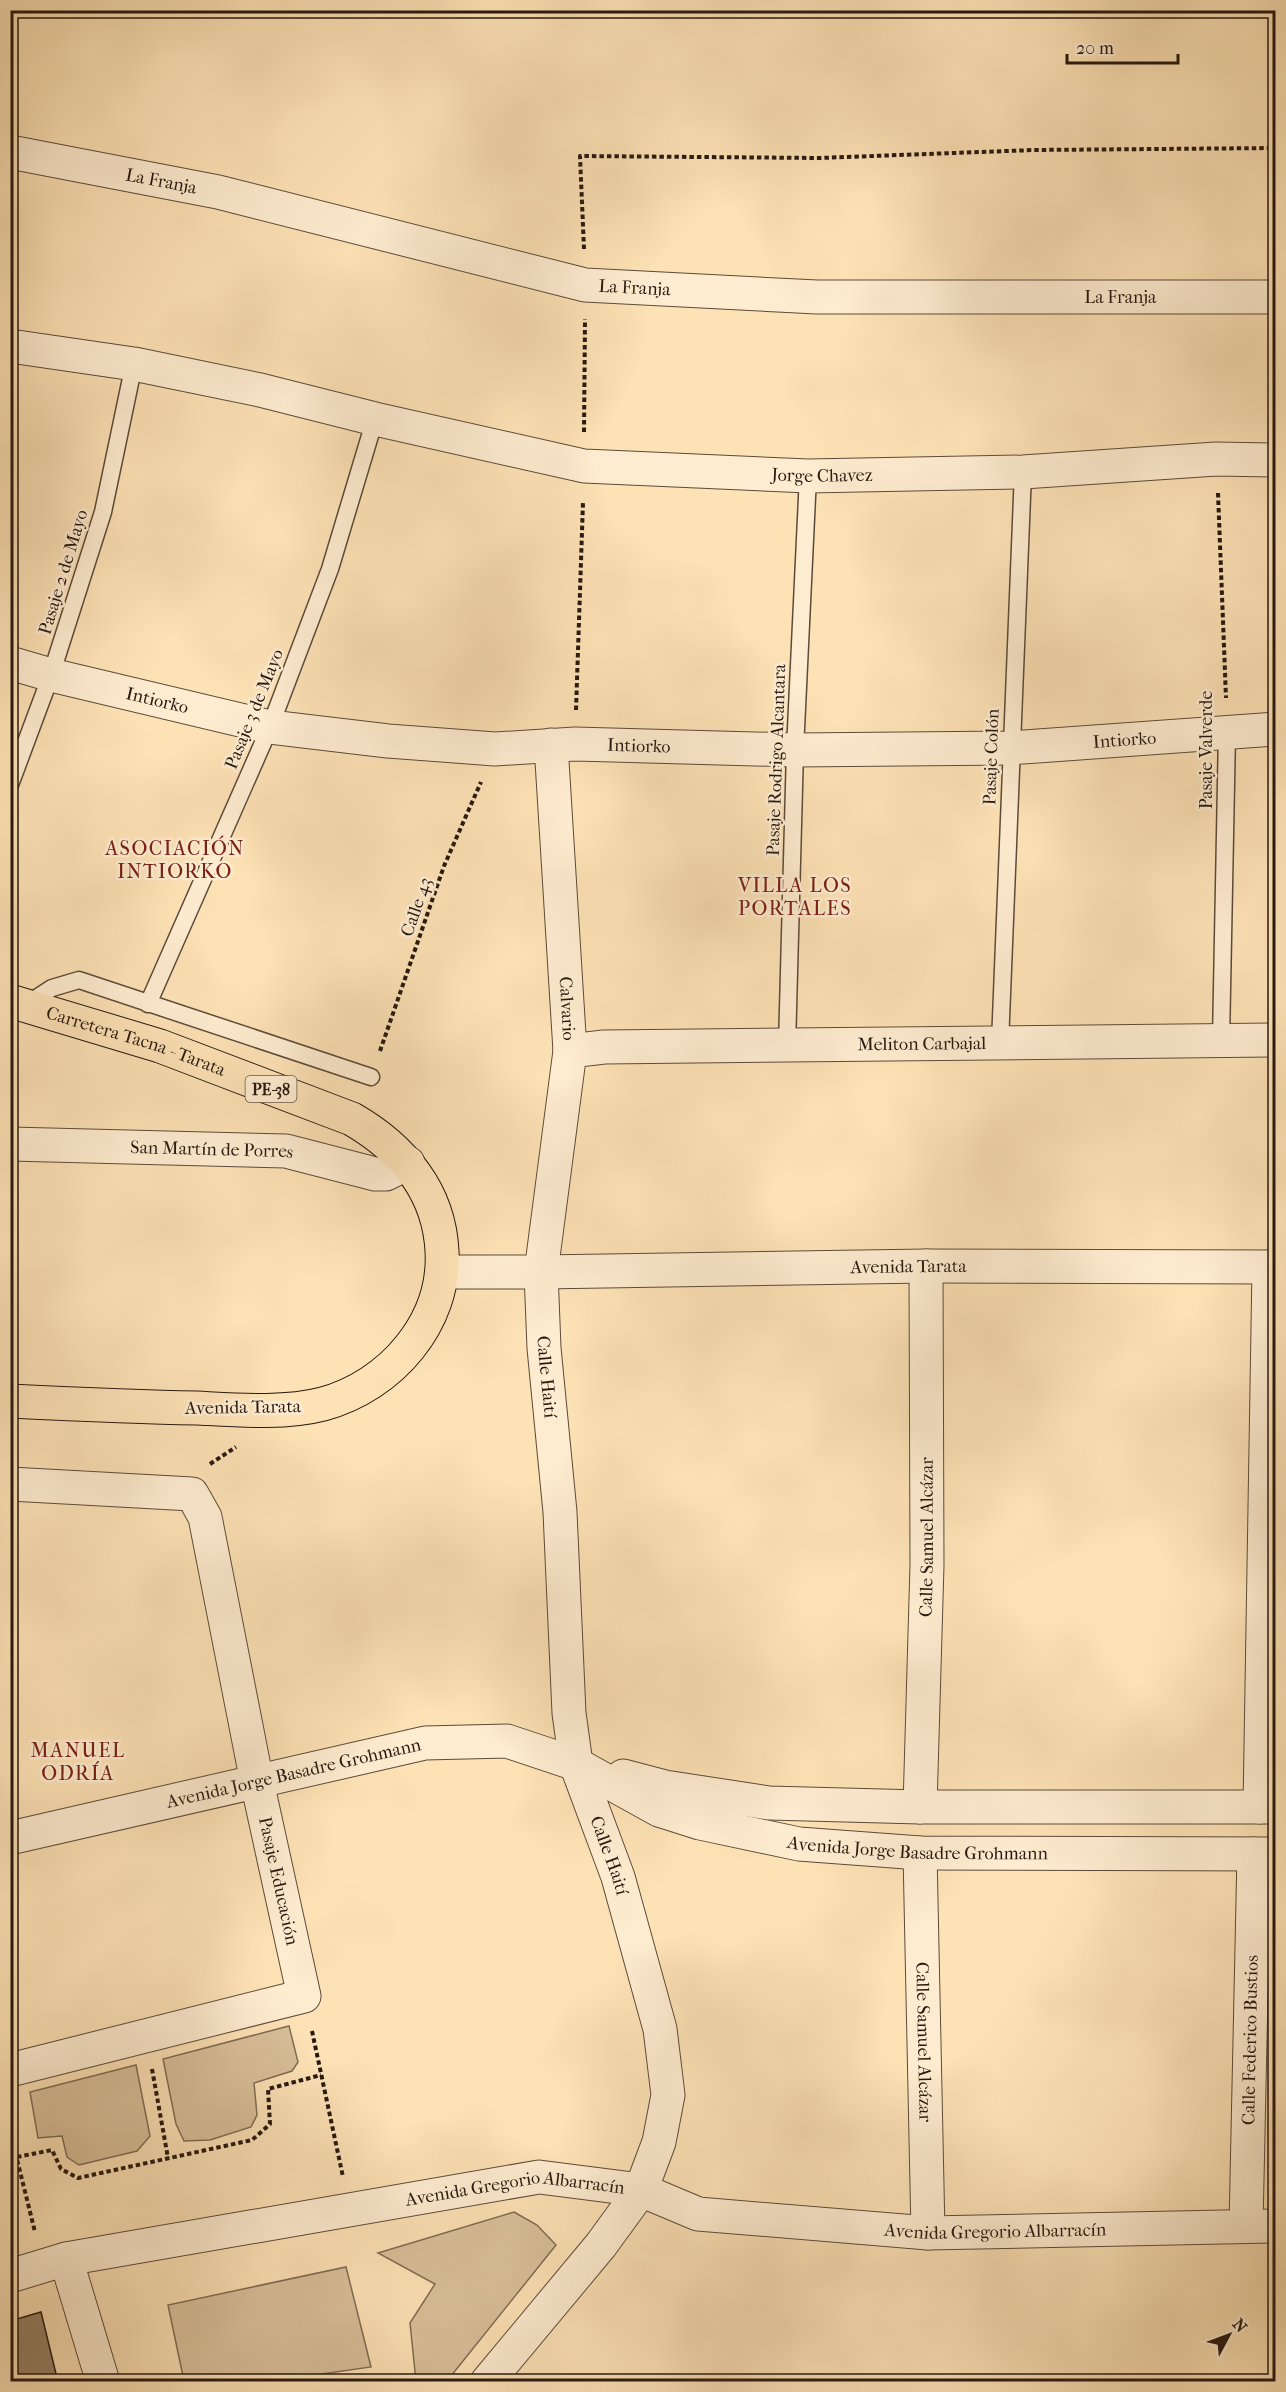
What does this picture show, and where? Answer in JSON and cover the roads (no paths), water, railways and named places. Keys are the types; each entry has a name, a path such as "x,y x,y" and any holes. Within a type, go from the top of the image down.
{"highway":[{"name":"Carretera Tacna - Tarata","path":"18,1003 159,1046 352,1119 382,1138 408,1163 422,1183 432,1204 439,1228 442,1272"},
{"name":"Avenida Tarata","path":"10,1401 258,1410 322,1405 357,1390 396,1363 415,1341 429,1317 442,1272"}],"street":[{"name":"La Franja","path":"10,152 218,192 585,285 817,297 1275,297"},
{"name":"Jorge Chavez","path":"10,346 134,364 260,390 375,419 584,466 808,476 1023,472 1216,459 1275,460"},
{"name":"Intiorko","path":"10,663 51,675 270,727 388,741 495,749 551,746 795,750 1010,747 1275,729"},
{"name":"Calvario","path":"541,1272 570,1051 551,746"},
{"name":"Meliton Carbajal","path":"570,1051 604,1047 1275,1040"},
{"name":"San Martín de Porres","path":"10,1144 286,1152 375,1174 386,1174 408,1163"},
{"name":"Avenida Tarata","path":"442,1272 926,1266 1272,1267"},
{"name":"Calle Samuel Alcázar","path":"920,1807 927,1565 926,1266"},
{"path":"1268,1807 1272,1267"},
{"name":"Calle Haití","path":"487,2382 601,2245 641,2190 659,2142 668,2094 660,2029 618,1877 576,1764 569,1713 560,1512 543,1348 541,1272"},
{"name":"Pasaje Educación","path":"10,1484 192,1494 205,1517 257,1782 304,1996 10,2070"},
{"name":"Avenida Jorge Basadre Grohmann","path":"10,1838 425,1743 507,1741 576,1764 665,1787 769,1803 920,1807 1268,1807"},
{"name":"Avenida Jorge Basadre Grohmann","path":"576,1764 659,1810 700,1824 800,1844 920,1853 1265,1854"},
{"name":"Calle Samuel Alcázar","path":"920,1853 928,2233"},
{"name":"Calle Federico Bustios","path":"1261,2226 1265,1854"},
{"name":"Avenida Gregorio Albarracín","path":"10,2276 55,2262 539,2177 641,2190 698,2214 928,2233 1261,2226"},
{"path":"55,2262 103,2382"}],"lane":[{"name":"Pasaje 2 de Mayo","path":"10,785 51,675 103,512 134,364"},
{"name":"Pasaje 3 de Mayo","path":"148,1004 270,727 330,568 375,419"},
{"name":"Pasaje Colón","path":"1000,1043 1010,747 1023,472"},
{"name":"Pasaje Rodrigo Alcantara","path":"787,1046 795,750 808,476"},
{"name":"Pasaje Valverde","path":"1221,1040 1227,732"},
{"path":"18,1003 52,988 79,980 371,1077"}],"district":[{"name":"ASOCIACIÓN INTIORKO","path":"175,860"},
{"name":"VILLA LOS PORTALES","path":"795,896"},
{"name":"MANUEL ODRÍA","path":"78,1762"}]}
